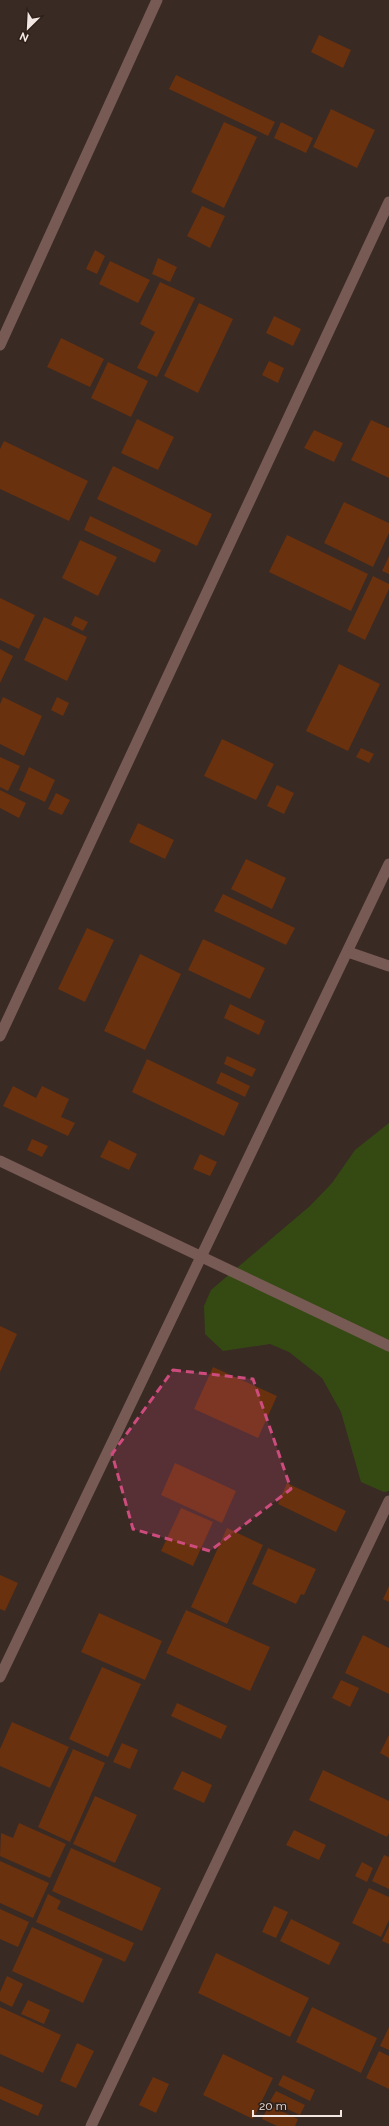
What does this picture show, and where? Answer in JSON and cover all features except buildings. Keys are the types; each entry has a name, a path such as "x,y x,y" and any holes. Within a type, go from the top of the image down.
{"street":[{"path":"0,345 157,0"},
{"path":"0,1036 389,202"},
{"path":"0,1677 389,864"},
{"path":"348,952 389,966"},
{"path":"0,1161 389,1346"},
{"path":"91,2126 389,1501"}],"highlighted area":[{"path":"173,1370 253,1379 291,1489 210,1551 133,1529 112,1454"}],"green space":[{"path":"389,1123 389,1491 384,1492 361,1482 341,1412 322,1378 289,1352 270,1344 223,1351 205,1334 204,1306 211,1290 310,1206 332,1183 355,1150"}]}
